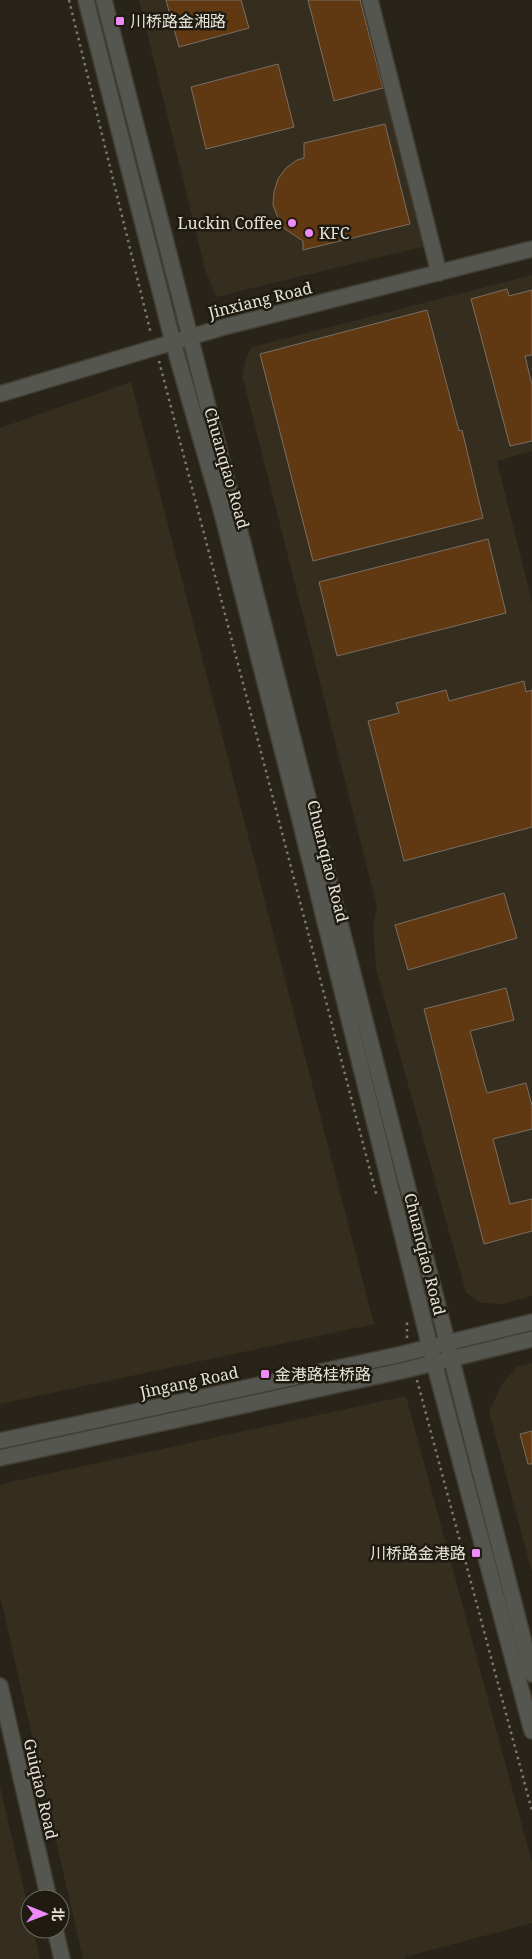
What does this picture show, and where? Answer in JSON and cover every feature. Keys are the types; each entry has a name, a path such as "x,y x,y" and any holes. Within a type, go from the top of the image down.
{"street":[{"name":"Chuanqiao Road","path":"86,0 173,342 223,518 297,808 430,1347 532,1731"},
{"name":"Chuanqiao Road","path":"104,0 532,1674"},
{"path":"370,0 390,103 439,273"},
{"name":"Jinxiang Road","path":"0,394 190,337 532,249"},
{"name":"Jingang Road","path":"0,1441 410,1352 532,1322"},
{"path":"0,1458 452,1360 532,1339"},
{"name":"Guiqiao Road","path":"0,1686 47,1889"},
{"path":"58,1939 62,1959"}],"path":[{"path":"69,0 154,347 166,384 379,1204"},
{"path":"407,1314 407,1339 410,1352"},
{"path":"414,1368 437,1461 532,1811"}],"shaded area":[{"path":"139,0 376,0 434,244 216,297 205,269"},
{"path":"532,275 532,451 497,461 532,602 532,1296 502,1304 482,1303 466,1293 376,969 373,926 377,907 242,375 246,358 252,347"},
{"path":"131,382 374,1324 0,1404 0,428"},
{"path":"532,1363 532,1572 489,1412 502,1384 517,1367"},
{"path":"406,1396 532,1862 532,1923 405,1957 405,1959 83,1959 70,1902 70,1889 67,1889 0,1596 1,1484"},
{"path":"0,1786 24,1889 20,1889 20,1939 35,1939 40,1959 0,1959"}],"building":[{"path":"166,0 241,0 249,28 179,47"},
{"path":"308,0 360,0 383,88 334,101"},
{"path":"278,64 294,127 206,149 191,87"},
{"path":"385,124 410,224 303,250 303,241 285,229 273,205 278,179 286,168 297,160 304,158 304,143"},
{"path":"507,289 509,296 532,290 532,355 525,356 532,385 532,441 510,446 471,299"},
{"path":"427,310 459,431 462,430 483,518 313,561 260,354"},
{"path":"488,539 506,613 337,656 319,582"},
{"path":"524,681 526,692 532,690 532,827 404,861 368,721 399,713 396,703 446,690 449,701"},
{"path":"504,893 517,938 408,970 395,925"},
{"path":"506,988 514,1020 470,1031 487,1093 526,1083 532,1106 532,1129 493,1139 510,1204 532,1199 532,1231 484,1244 424,1009"},
{"path":"532,1431 532,1464 528,1464 520,1434"}],"place":[{"name":"川桥路金湘路","path":"120,21"},
{"name":"Luckin Coffee","path":"292,223"},
{"name":"KFC","path":"309,233"},
{"name":"金港路桂桥路","path":"265,1374"},
{"name":"川桥路金港路","path":"476,1553"}]}
